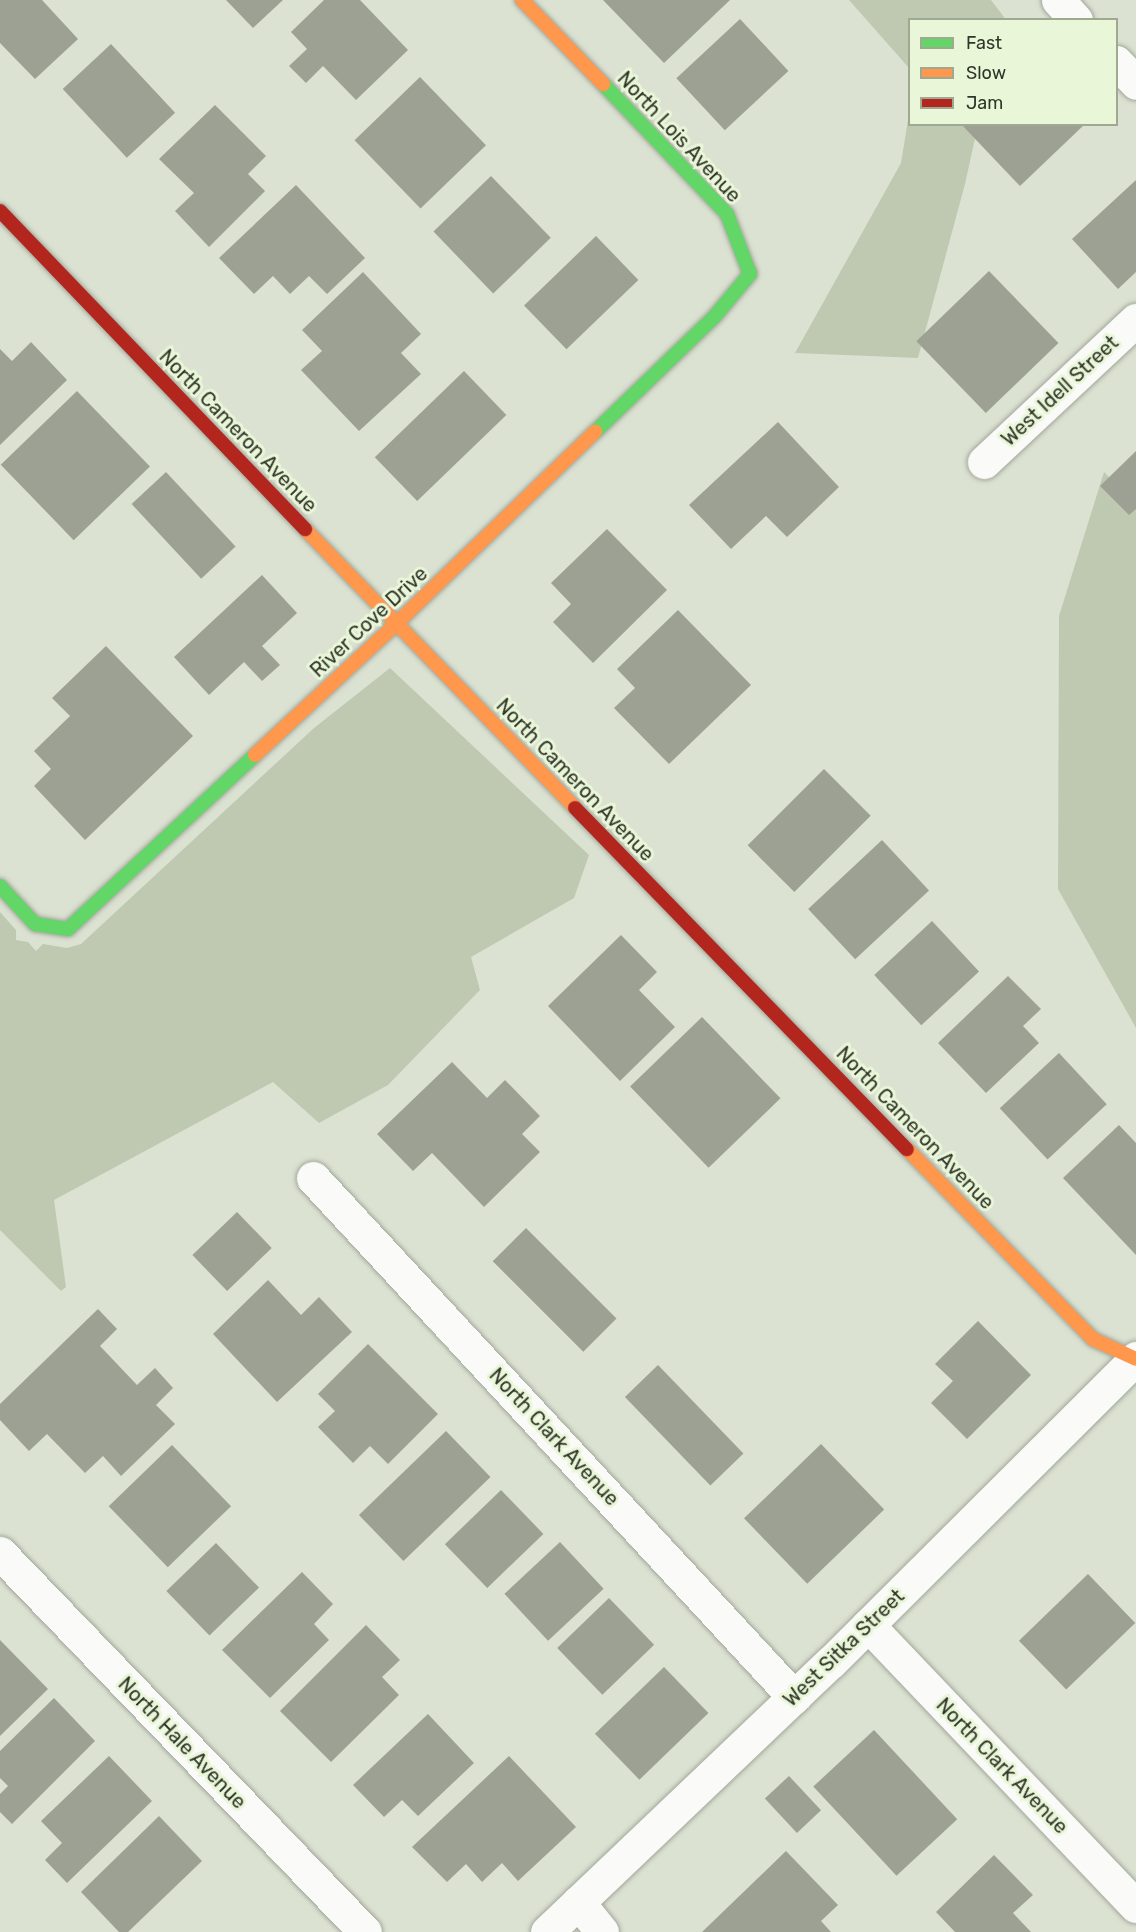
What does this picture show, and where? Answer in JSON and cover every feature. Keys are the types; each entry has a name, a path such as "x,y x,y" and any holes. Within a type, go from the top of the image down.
{"street":[{"name":"North Lois Avenue","path":"522,0 727,214 750,274 715,316"},
{"path":"1058,0 1074,18"},
{"path":"1118,64 1136,83"},
{"name":"North Cameron Avenue","path":"0,211 396,624 1093,1339 1136,1359"},
{"name":"River Cove Drive","path":"0,886 35,924 68,929 396,624 715,316"},
{"name":"West Idell Street","path":"984,462 1136,320"},
{"name":"North Clark Avenue","path":"313,1178 794,1697"},
{"name":"West Sitka Street","path":"547,1932 794,1697 1136,1359"},
{"name":"North Hale Avenue","path":"0,1553 364,1932"},
{"name":"North Clark Avenue","path":"868,1625 1136,1906"},
{"path":"578,1902 602,1932"}],"green space":[{"path":"849,0 991,0 1004,17 908,18 908,67"},
{"path":"908,120 908,126 978,126 965,184 918,358 795,353 901,163"},
{"path":"1104,472 1136,505 1136,1028 1058,889 1059,616"},
{"path":"390,668 589,855 574,898 471,957 480,990 388,1085 319,1123 273,1082 54,1200 66,1287 61,1291 0,1230 0,912 16,930 16,940 28,942 36,951 43,944 67,948 81,944 314,728"}],"building":[{"path":"0,0 42,0 78,39 35,79 0,43"},
{"path":"226,0 283,0 253,28"},
{"path":"324,0 360,0 408,50 356,100 323,66 306,83 289,66 307,49 291,32"},
{"path":"603,0 730,0 664,63"},
{"path":"740,19 788,71 725,130 676,78"},
{"path":"111,44 175,113 127,158 63,89"},
{"path":"420,77 486,145 421,209 355,140"},
{"path":"215,105 266,156 248,174 265,191 209,247 175,211 194,193 159,159"},
{"path":"963,126 1083,126 1020,186"},
{"path":"491,176 551,238 493,293 433,232"},
{"path":"1136,180 1136,272 1118,289 1072,239"},
{"path":"296,185 365,258 327,294 309,276 290,294 273,276 254,294 219,258"},
{"path":"596,236 638,280 566,349 524,305"},
{"path":"989,271 1058,343 986,413 916,341"},
{"path":"363,272 421,334 401,353 421,374 359,431 301,370 322,351 302,330"},
{"path":"31,342 67,380 0,445 0,349 12,361"},
{"path":"464,371 506,415 417,501 375,457"},
{"path":"77,391 150,467 74,540 1,465"},
{"path":"778,422 839,487 787,537 766,516 731,549 689,505"},
{"path":"1136,451 1136,509 1129,515 1100,486"},
{"path":"166,472 236,547 201,579 132,504"},
{"path":"607,529 667,590 593,663 553,622 571,604 551,583"},
{"path":"262,575 297,613 262,646 280,665 262,681 244,662 209,695 174,657"},
{"path":"678,610 751,685 669,764 614,708 635,688 617,669"},
{"path":"106,646 193,736 85,840 34,786 51,769 34,751 70,716 52,698"},
{"path":"824,769 871,816 794,892 748,845"},
{"path":"882,840 929,890 855,959 808,909"},
{"path":"932,921 979,971 921,1025 874,975"},
{"path":"621,935 657,972 639,990 675,1027 620,1081 548,1006"},
{"path":"1008,976 1041,1009 1023,1026 1039,1043 986,1093 938,1043"},
{"path":"702,1017 780,1098 709,1168 630,1086"},
{"path":"1059,1053 1107,1104 1048,1159 1000,1108"},
{"path":"452,1062 487,1098 505,1080 540,1116 522,1134 540,1152 484,1207 432,1153 413,1171 377,1134"},
{"path":"1119,1125 1136,1143 1136,1255 1063,1178"},
{"path":"237,1212 272,1248 227,1291 192,1255"},
{"path":"526,1228 617,1319 583,1352 493,1261"},
{"path":"268,1280 301,1315 319,1297 352,1332 277,1402 213,1334"},
{"path":"98,1309 117,1329 100,1346 137,1385 155,1368 173,1388 156,1405 175,1424 121,1476 103,1456 85,1473 47,1434 29,1451 0,1420 0,1404"},
{"path":"978,1321 1031,1375 967,1439 931,1403 953,1381 935,1364"},
{"path":"368,1344 438,1414 388,1464 370,1446 353,1463 318,1427 335,1411 318,1394"},
{"path":"658,1365 743,1453 710,1485 625,1397"},
{"path":"446,1431 490,1477 403,1561 359,1515"},
{"path":"821,1444 884,1509 807,1584 744,1518"},
{"path":"172,1445 231,1506 168,1567 109,1506"},
{"path":"501,1490 543,1534 487,1588 445,1544"},
{"path":"560,1542 604,1589 548,1641 504,1594"},
{"path":"216,1543 259,1588 209,1636 166,1591"},
{"path":"302,1572 333,1604 314,1624 329,1640 270,1698 222,1650"},
{"path":"1088,1574 1135,1623 1066,1690 1019,1641"},
{"path":"609,1598 654,1645 602,1695 557,1648"},
{"path":"366,1625 400,1660 382,1677 399,1695 331,1762 280,1711"},
{"path":"0,1640 48,1689 0,1736"},
{"path":"664,1667 708,1713 639,1780 595,1734"},
{"path":"54,1698 95,1741 12,1824 0,1812 0,1794 8,1786 0,1778 0,1751"},
{"path":"428,1714 474,1763 418,1816 402,1800 384,1817 353,1785"},
{"path":"874,1730 957,1819 897,1876 813,1787"},
{"path":"109,1756 152,1801 67,1883 45,1860 62,1843 41,1821"},
{"path":"509,1756 576,1827 518,1881 502,1863 482,1882 466,1864 447,1882 412,1847"},
{"path":"789,1776 821,1810 797,1833 765,1799"},
{"path":"159,1816 202,1861 128,1932 119,1932 81,1892"},
{"path":"786,1851 838,1905 821,1921 831,1932 702,1932"},
{"path":"994,1855 1033,1895 1013,1913 1031,1932 955,1932 936,1912"}],"traffic: fast":[{"path":"595,432 715,316 750,274 727,214 603,84"},
{"path":"0,886 35,924 68,929 255,755"}],"traffic: slow":[{"path":"522,0 603,84"},
{"path":"255,755 396,624 595,432"},
{"path":"305,529 575,808"},
{"path":"907,1149 1093,1339 1136,1359"}],"traffic: jam":[{"path":"0,211 305,529"},
{"path":"575,808 907,1149"}]}
